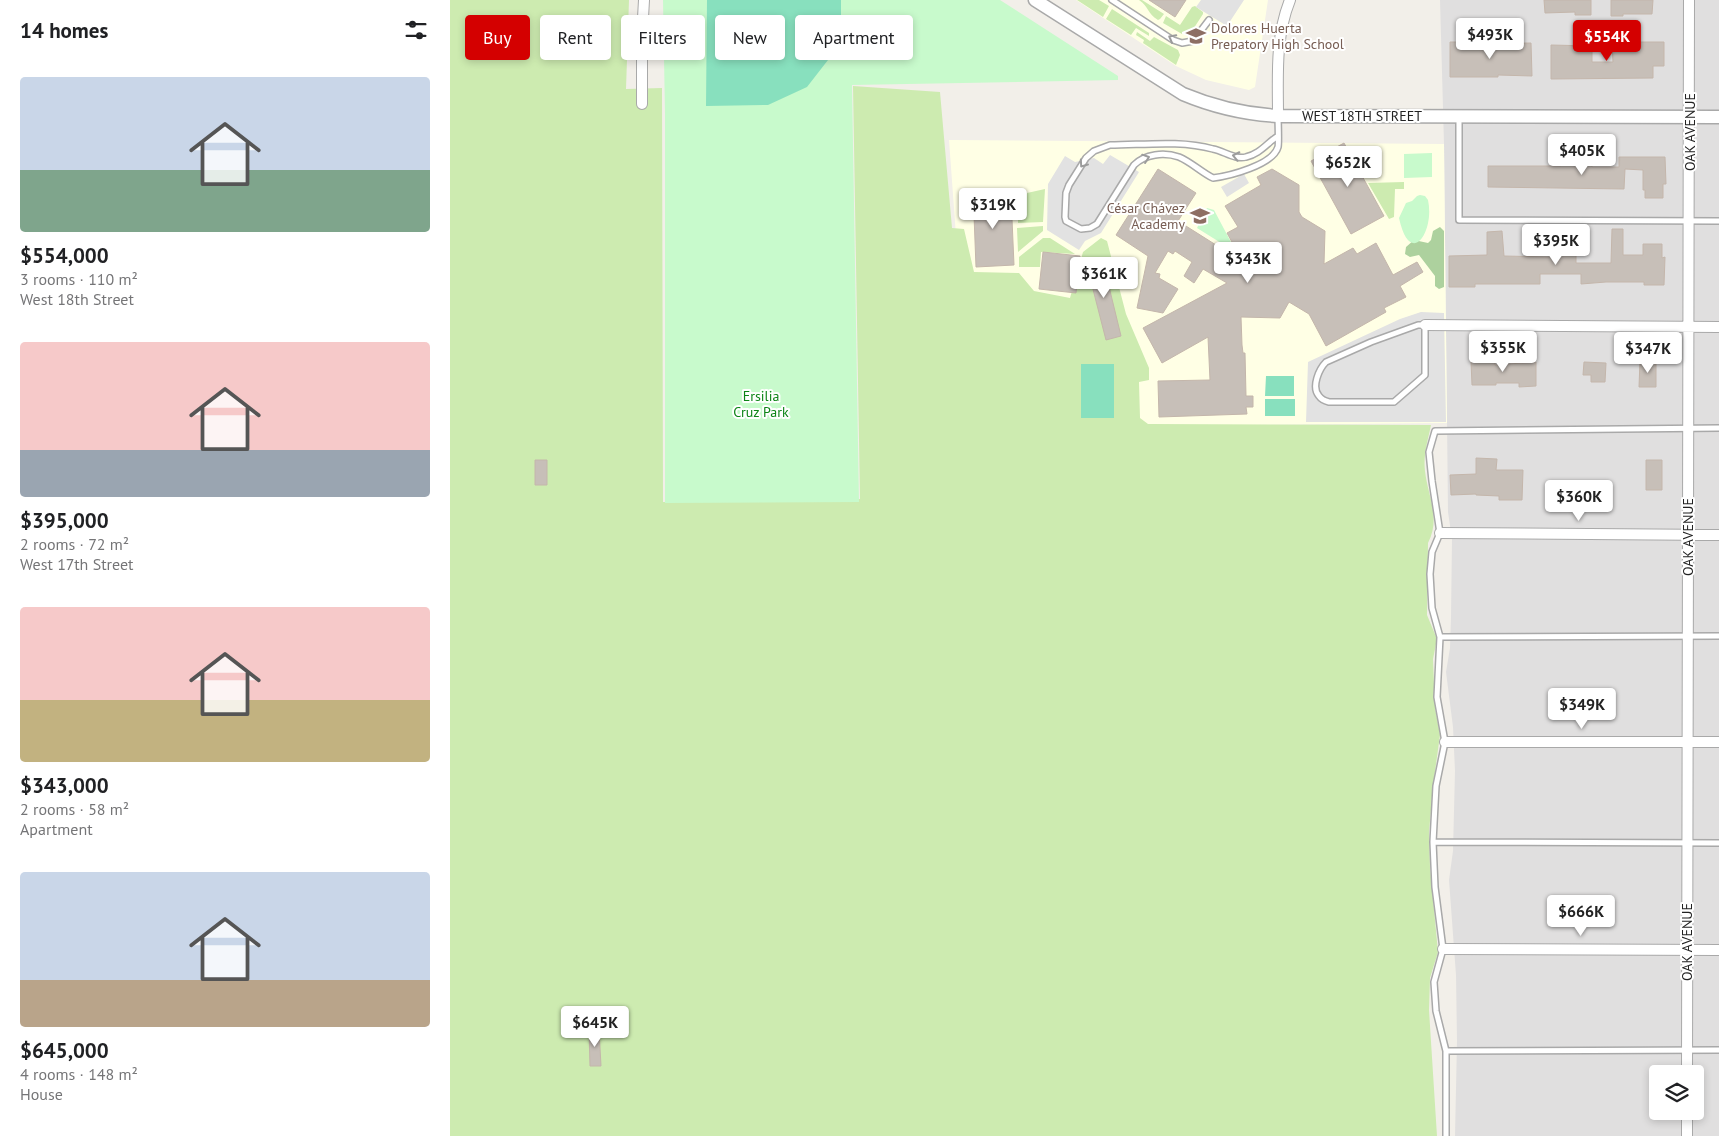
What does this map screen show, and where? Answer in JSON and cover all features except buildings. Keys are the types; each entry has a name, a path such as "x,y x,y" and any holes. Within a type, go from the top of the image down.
{"street":[{"path":"636,0 638,15"},
{"path":"643,15 644,0"},
{"name":"WEST 18TH STREET","path":"1035,0 1183,94 1228,110 1278,116 1719,117"},
{"path":"1278,116 1280,39 1284,14 1290,0"},
{"name":"OAK AVENUE","path":"1687,1065 1690,0"},
{"path":"642,60 642,104"},
{"path":"1425,325 1719,327"},
{"path":"1440,533 1719,535"},
{"path":"1444,742 1719,742"},
{"path":"1444,949 1719,950"},
{"path":"1687,1120 1687,1136"}],"lane":[{"path":"1112,0 1173,40 1182,43 1193,41 1209,20"},
{"path":"1278,116 1279,145 1277,150 1272,156 1256,166 1216,177 1210,176 1180,158 1154,155 1146,157 1134,165 1097,224 1080,229 1066,221 1066,193 1069,185 1086,158 1101,147 1110,145 1188,145 1214,149 1240,158 1251,156 1266,148 1278,136"},
{"path":"1458,116 1459,220 1719,221"},
{"path":"1418,325 1425,325 1425,375 1394,402 1329,402 1320,398 1316,384 1321,367 1326,362 1371,342 1418,325"},
{"path":"1446,1136 1446,1051 1436,1011 1434,982 1444,949 1435,887 1434,842 1436,786 1444,742 1437,697 1440,637 1432,608 1430,574 1432,552 1440,533 1429,452 1434,431 1719,428"},
{"path":"1440,637 1719,636"},
{"path":"1434,842 1719,843"},
{"path":"1446,1051 1719,1050"}],"shaded area":[{"name":"Dolores Huerta Prepatory High School","path":"1076,0 1268,0 1255,87 1249,90 1206,80 1176,66"},
{"path":"1201,0 1244,0 1227,26 1196,7"},
{"path":"1440,0 1719,0 1719,1136 1455,1136 1456,975 1449,880 1453,851 1455,771 1453,727 1446,672 1450,648 1452,539 1448,512 1444,144"},
{"name":"César Chávez Academy","path":"949,140 1444,144 1447,423 1132,426 960,290"},
{"path":"1110,155 1139,172 1101,233 1085,241 1079,250 1047,230 1048,184 1065,156 1075,162 1094,158 1103,164"},
{"path":"1244,174 1249,183 1227,197 1221,187"},
{"path":"1421,312 1444,313 1446,422 1306,422 1308,362 1400,319"}],"green space":[{"path":"450,0 629,0 628,15 621,15 621,60 627,60 626,89 662,88 663,502 860,499 853,86 940,92 952,228 964,229 974,272 1019,273 1034,291 1070,298 1083,252 1101,238 1107,241 1126,314 1149,368 1149,380 1139,382 1140,418 1148,424 1431,425 1425,459 1425,471 1434,516 1432,534 1428,543 1427,615 1437,639 1433,659 1435,708 1440,735 1429,832 1430,867 1438,952 1430,978 1429,1010 1437,1136 450,1136"},
{"name":"Ersilia Cruz Park","path":"663,0 1000,0 1118,76 1118,80 852,85 859,502 665,503 664,60 705,60 705,15 663,15"},
{"path":"707,0 841,0 841,15 795,15 795,60 828,60 807,87 768,105 706,106"},
{"path":"1077,0 1099,0 1109,6 1103,17"},
{"path":"1139,0 1142,0 1164,14 1158,20"},
{"path":"1195,6 1203,14 1192,31 1182,34 1163,23 1166,16 1180,25 1192,7"},
{"path":"1112,9 1149,33 1149,36 1136,28 1131,35 1106,19"},
{"path":"1137,32 1150,41 1154,37 1178,50 1180,55 1176,65 1143,43 1144,40 1136,35"},
{"path":"1432,153 1432,177 1404,178 1404,154"},
{"path":"1404,182 1404,189 1395,189 1394,217 1389,219 1368,183"},
{"path":"1045,189 1043,222 1018,223 1018,195"},
{"path":"1420,195 1425,196 1428,200 1428,223 1425,233 1415,243 1409,241 1399,218 1406,203"},
{"path":"1207,208 1214,210 1232,244 1229,248 1197,228"},
{"path":"1043,226 1043,231 1018,252 1017,228"},
{"path":"1440,227 1444,231 1444,287 1439,289 1435,286 1435,276 1419,255 1410,257 1405,254 1406,247 1414,240 1428,243 1431,240 1433,231"},
{"path":"1043,238 1050,238 1075,254 1041,252 1040,267 1019,267 1019,257"},
{"path":"1081,364 1114,364 1114,418 1081,418"},
{"path":"1266,376 1294,376 1294,396 1265,396"},
{"path":"1265,399 1295,399 1295,416 1265,416"}],"place":[{"name":"Dolores Huerta Prepatory High School","path":"1196,36"},
{"name":"César Chávez Academy","path":"1200,216"}]}
